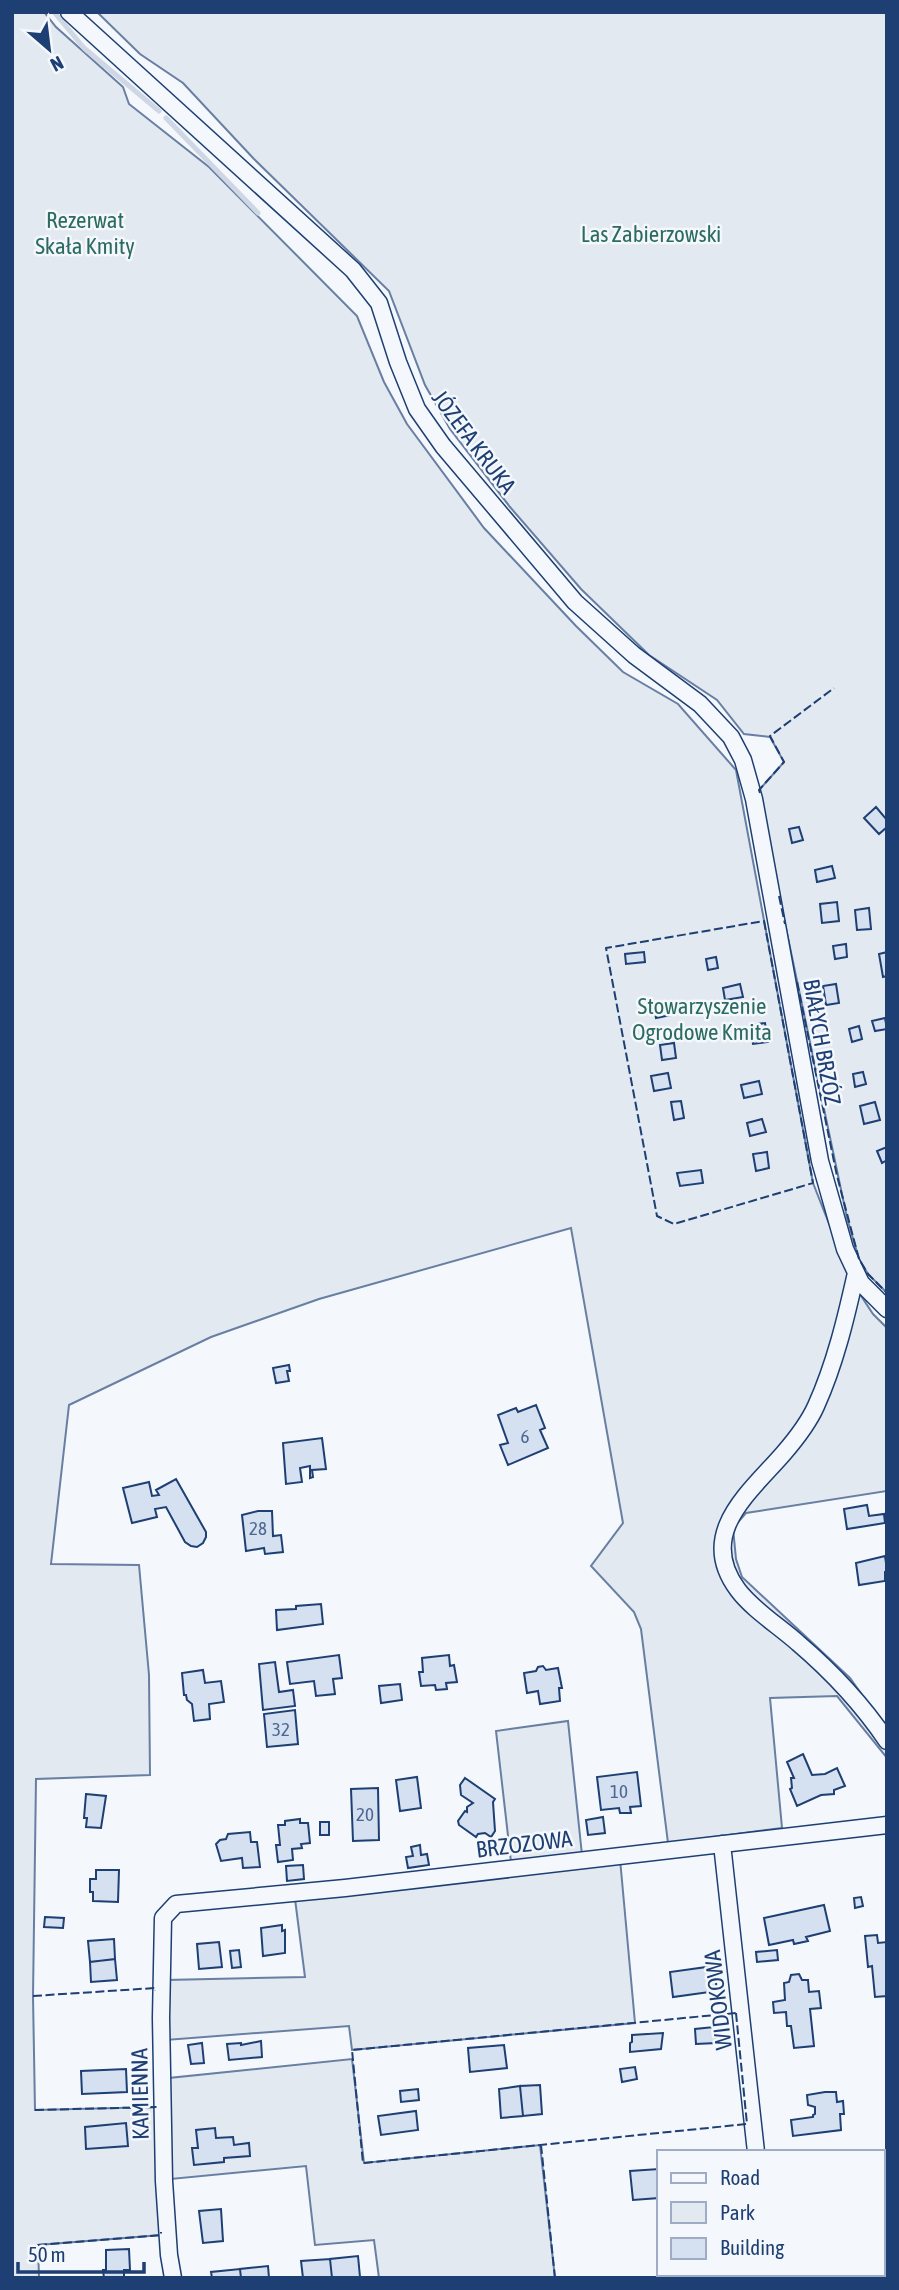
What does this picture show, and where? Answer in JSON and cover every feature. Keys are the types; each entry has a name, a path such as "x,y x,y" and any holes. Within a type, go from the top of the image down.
{"street":[{"name":"JÓZEFA KRUKA","path":"69,12 353,270 379,303 417,409 443,446 575,602 634,655 700,704 731,737 746,767"},
{"name":"BIAŁYCH BRZÓZ","path":"746,767 786,968 820,1161 845,1249 861,1283 887,1309"},
{"path":"856,1273 845,1322 817,1404 801,1432 737,1506 726,1525 723,1544 726,1566 738,1590 837,1679 887,1741"},
{"name":"BRZOZOWA","path":"168,1910 176,1904 345,1888 887,1825"},
{"name":"WIDOKOWA","path":"722,1844 756,2150"},
{"name":"KAMIENNA","path":"168,1910 163,1918 161,2018 164,2182 173,2278"}],"green space":[{"path":"12,12 44,12 56,27 123,87 129,104 209,167 357,316 384,382 407,424 484,528 623,672 678,704 736,770 813,1183 852,1282 873,1314 887,1328 887,1491 746,1513 733,1528 736,1559 742,1577 850,1678 887,1730 887,1758 837,1696 770,1698 782,1828 668,1843 641,1629 634,1612 591,1566 623,1523 571,1228 319,1299 211,1337 69,1405 51,1564 139,1565 149,1675 150,1775 36,1779 33,1996 35,2110 157,2107 161,2235 38,2245 39,2278 12,2278"},
{"name":"Las Zabierzowski","path":"97,12 887,12 887,1293 868,1274 859,1259 847,1218 784,919 759,790 784,762 770,737 744,734 717,700 649,655 581,589 510,507 450,429 425,385 389,291 254,159 183,83 140,54"},
{"path":"568,1721 582,1855 511,1862 496,1731"},
{"path":"620,1859 635,2023 352,2050 349,2026 166,2040 166,1980 305,1977 295,1899"},
{"path":"352,2059 364,2163 540,2145 555,2278 379,2278 374,2240 315,2245 306,2166 171,2179 169,2078"}],"building":[{"path":"876,807 887,820 887,827 879,834 864,818"},
{"path":"799,827 803,840 792,843 789,829"},
{"path":"832,866 835,878 817,882 815,870"},
{"path":"837,902 839,921 822,923 820,904"},
{"path":"869,908 871,929 857,930 855,910"},
{"path":"846,944 847,957 835,959 833,946"},
{"path":"644,952 645,962 626,964 625,954"},
{"path":"887,952 887,976 883,977 879,954"},
{"path":"716,957 718,968 708,970 706,959"},
{"path":"740,984 743,997 725,1000 723,988"},
{"path":"836,984 839,1003 826,1005 823,986"},
{"path":"669,1004 671,1015 656,1018 654,1007"},
{"path":"885,1018 887,1029 875,1031 872,1021"},
{"path":"765,1023 768,1042 753,1044 750,1025"},
{"path":"859,1026 862,1039 852,1042 849,1029"},
{"path":"674,1043 676,1058 662,1060 660,1045"},
{"path":"863,1072 866,1084 855,1087 853,1074"},
{"path":"668,1073 671,1088 654,1091 651,1076"},
{"path":"759,1081 762,1094 744,1098 741,1085"},
{"path":"681,1101 684,1118 674,1120 671,1102"},
{"path":"875,1102 880,1120 864,1124 860,1106"},
{"path":"762,1119 766,1132 750,1136 747,1123"},
{"path":"887,1147 887,1160 882,1163 877,1151"},
{"path":"767,1152 769,1168 756,1171 753,1154"},
{"path":"701,1170 703,1183 680,1186 677,1173"},
{"path":"289,1365 289,1381 276,1383 273,1368"},
{"path":"536,1405 545,1428 540,1430 548,1448 508,1465 500,1445 508,1443 498,1415 516,1408 518,1412"},
{"path":"322,1438 326,1469 312,1470 313,1477 310,1478 310,1466 300,1468 302,1482 286,1484 283,1443"},
{"path":"176,1479 206,1532 203,1543 197,1547 185,1542 166,1507 155,1509 157,1517 132,1523 123,1488 149,1482 152,1496 159,1495 156,1490"},
{"path":"867,1505 869,1516 884,1514 885,1523 847,1529 844,1509"},
{"path":"272,1511 273,1536 281,1535 283,1552 265,1554 264,1548 246,1551 242,1515"},
{"path":"885,1556 885,1581 859,1585 856,1563"},
{"path":"321,1604 323,1624 277,1630 276,1610"},
{"path":"339,1655 342,1678 333,1679 335,1694 316,1696 314,1681 290,1684 287,1662"},
{"path":"449,1655 450,1666 454,1665 457,1682 446,1683 447,1689 436,1690 435,1685 421,1686 419,1672 423,1672 422,1658"},
{"path":"275,1662 279,1692 293,1690 295,1706 263,1710 259,1664"},
{"path":"543,1666 546,1670 558,1668 562,1688 559,1688 560,1701 540,1704 538,1691 527,1693 524,1673 536,1671"},
{"path":"203,1670 205,1683 221,1681 224,1702 209,1704 210,1719 194,1721 192,1704 184,1695 182,1673"},
{"path":"400,1684 402,1700 381,1703 379,1686"},
{"path":"295,1710 298,1744 267,1747 264,1714"},
{"path":"803,1754 812,1775 825,1774 837,1768 845,1786 834,1790 834,1794 821,1795 797,1806 790,1789 791,1778 794,1778 787,1762"},
{"path":"637,1772 641,1806 630,1807 631,1813 620,1813 619,1808 601,1810 597,1777"},
{"path":"417,1777 421,1808 400,1811 396,1780"},
{"path":"465,1778 495,1799 495,1831 491,1837 485,1833 476,1837 459,1825 458,1821 473,1803 461,1795 460,1785"},
{"path":"378,1788 379,1840 353,1841 351,1789"},
{"path":"86,1794 106,1796 101,1828 86,1827"},
{"path":"603,1817 605,1833 588,1835 586,1820"},
{"path":"300,1819 300,1823 308,1823 310,1843 301,1844 302,1848 292,1849 293,1860 278,1862 278,1825"},
{"path":"320,1822 329,1822 329,1835 320,1835"},
{"path":"250,1832 251,1842 257,1842 260,1867 243,1868 242,1858 221,1861 216,1844 220,1840 226,1839 228,1834"},
{"path":"420,1845 421,1855 427,1854 429,1865 408,1868 406,1857 413,1856 411,1847"},
{"path":"303,1865 304,1879 287,1881 286,1866"},
{"path":"96,1870 119,1870 118,1902 93,1901 90,1879 96,1879"},
{"path":"861,1897 863,1906 855,1908 854,1898"},
{"path":"824,1905 830,1931 806,1937 808,1941 794,1944 793,1940 769,1945 764,1918"},
{"path":"45,1917 64,1918 63,1928 44,1927"},
{"path":"282,1925 282,1931 285,1930 285,1953 263,1956 261,1928"},
{"path":"877,1935 878,1943 887,1942 887,1996 875,1997 865,1936"},
{"path":"114,1939 115,1959 90,1962 88,1941"},
{"path":"219,1942 222,1967 199,1969 197,1944"},
{"path":"239,1950 241,1967 232,1968 230,1951"},
{"path":"777,1950 778,1960 757,1962 756,1952"},
{"path":"115,1959 117,1980 91,1982 90,1962"},
{"path":"714,1966 717,1991 673,1997 670,1972"},
{"path":"799,1974 802,1980 808,1980 809,1992 819,1991 821,2008 810,2009 814,2046 794,2048 786,2012 774,2013 773,2002 785,2000 784,1983 789,1982 791,1975"},
{"path":"714,2027 716,2043 696,2044 695,2029"},
{"path":"663,2033 661,2049 630,2052 632,2035"},
{"path":"261,2041 262,2057 229,2060 227,2044 241,2045"},
{"path":"202,2043 204,2063 191,2064 188,2045"},
{"path":"504,2045 507,2068 470,2072 468,2048"},
{"path":"635,2067 637,2079 622,2082 620,2069"},
{"path":"126,2069 127,2092 82,2094 81,2071"},
{"path":"540,2085 542,2114 523,2116 520,2086"},
{"path":"520,2086 523,2116 501,2118 499,2089"},
{"path":"418,2089 419,2100 401,2102 400,2091"},
{"path":"836,2092 837,2102 843,2101 841,2130 793,2136 791,2120 813,2117 815,2114 815,2107 808,2105 807,2095"},
{"path":"416,2111 418,2130 381,2135 378,2116"},
{"path":"126,2123 128,2146 86,2149 85,2127"},
{"path":"215,2128 216,2138 233,2137 234,2145 249,2143 250,2156 224,2158 224,2162 194,2165 192,2148 198,2148 196,2130"},
{"path":"657,2169 657,2198 633,2200 630,2171"},
{"path":"221,2209 223,2241 203,2243 199,2211"},
{"path":"129,2249 130,2270 124,2270 124,2278 104,2278 106,2250"},
{"path":"358,2256 360,2277 332,2278 330,2259"},
{"path":"330,2259 332,2278 303,2278 301,2261"},
{"path":"268,2266 269,2278 241,2278 240,2269"},
{"path":"240,2269 241,2278 212,2278 211,2272"},
{"path":"678,2276 702,2276 702,2278"}],"waterway":[{"path":"54,12 84,48 159,111"},
{"path":"166,118 258,213"}],"fence":[{"path":"760,793 759,790 784,762 770,736 834,688"},
{"path":"779,896 785,924"},
{"path":"764,921 813,1183 674,1224 657,1216 606,948 764,921"},
{"path":"797,982 837,1176 859,1259 868,1274 887,1293"},
{"path":"33,1996 155,1988 155,1991"},
{"path":"736,2013 747,2124 363,2163 352,2050 736,2013"},
{"path":"35,2110 157,2107"},
{"path":"541,2145 555,2278"},
{"path":"38,2245 161,2235 161,2232"}],"park label":[{"name":"Rezerwat Skała Kmity","path":"85,233"},
{"name":"Stowarzyszenie Ogrodowe Kmita","path":"702,1019"}]}
